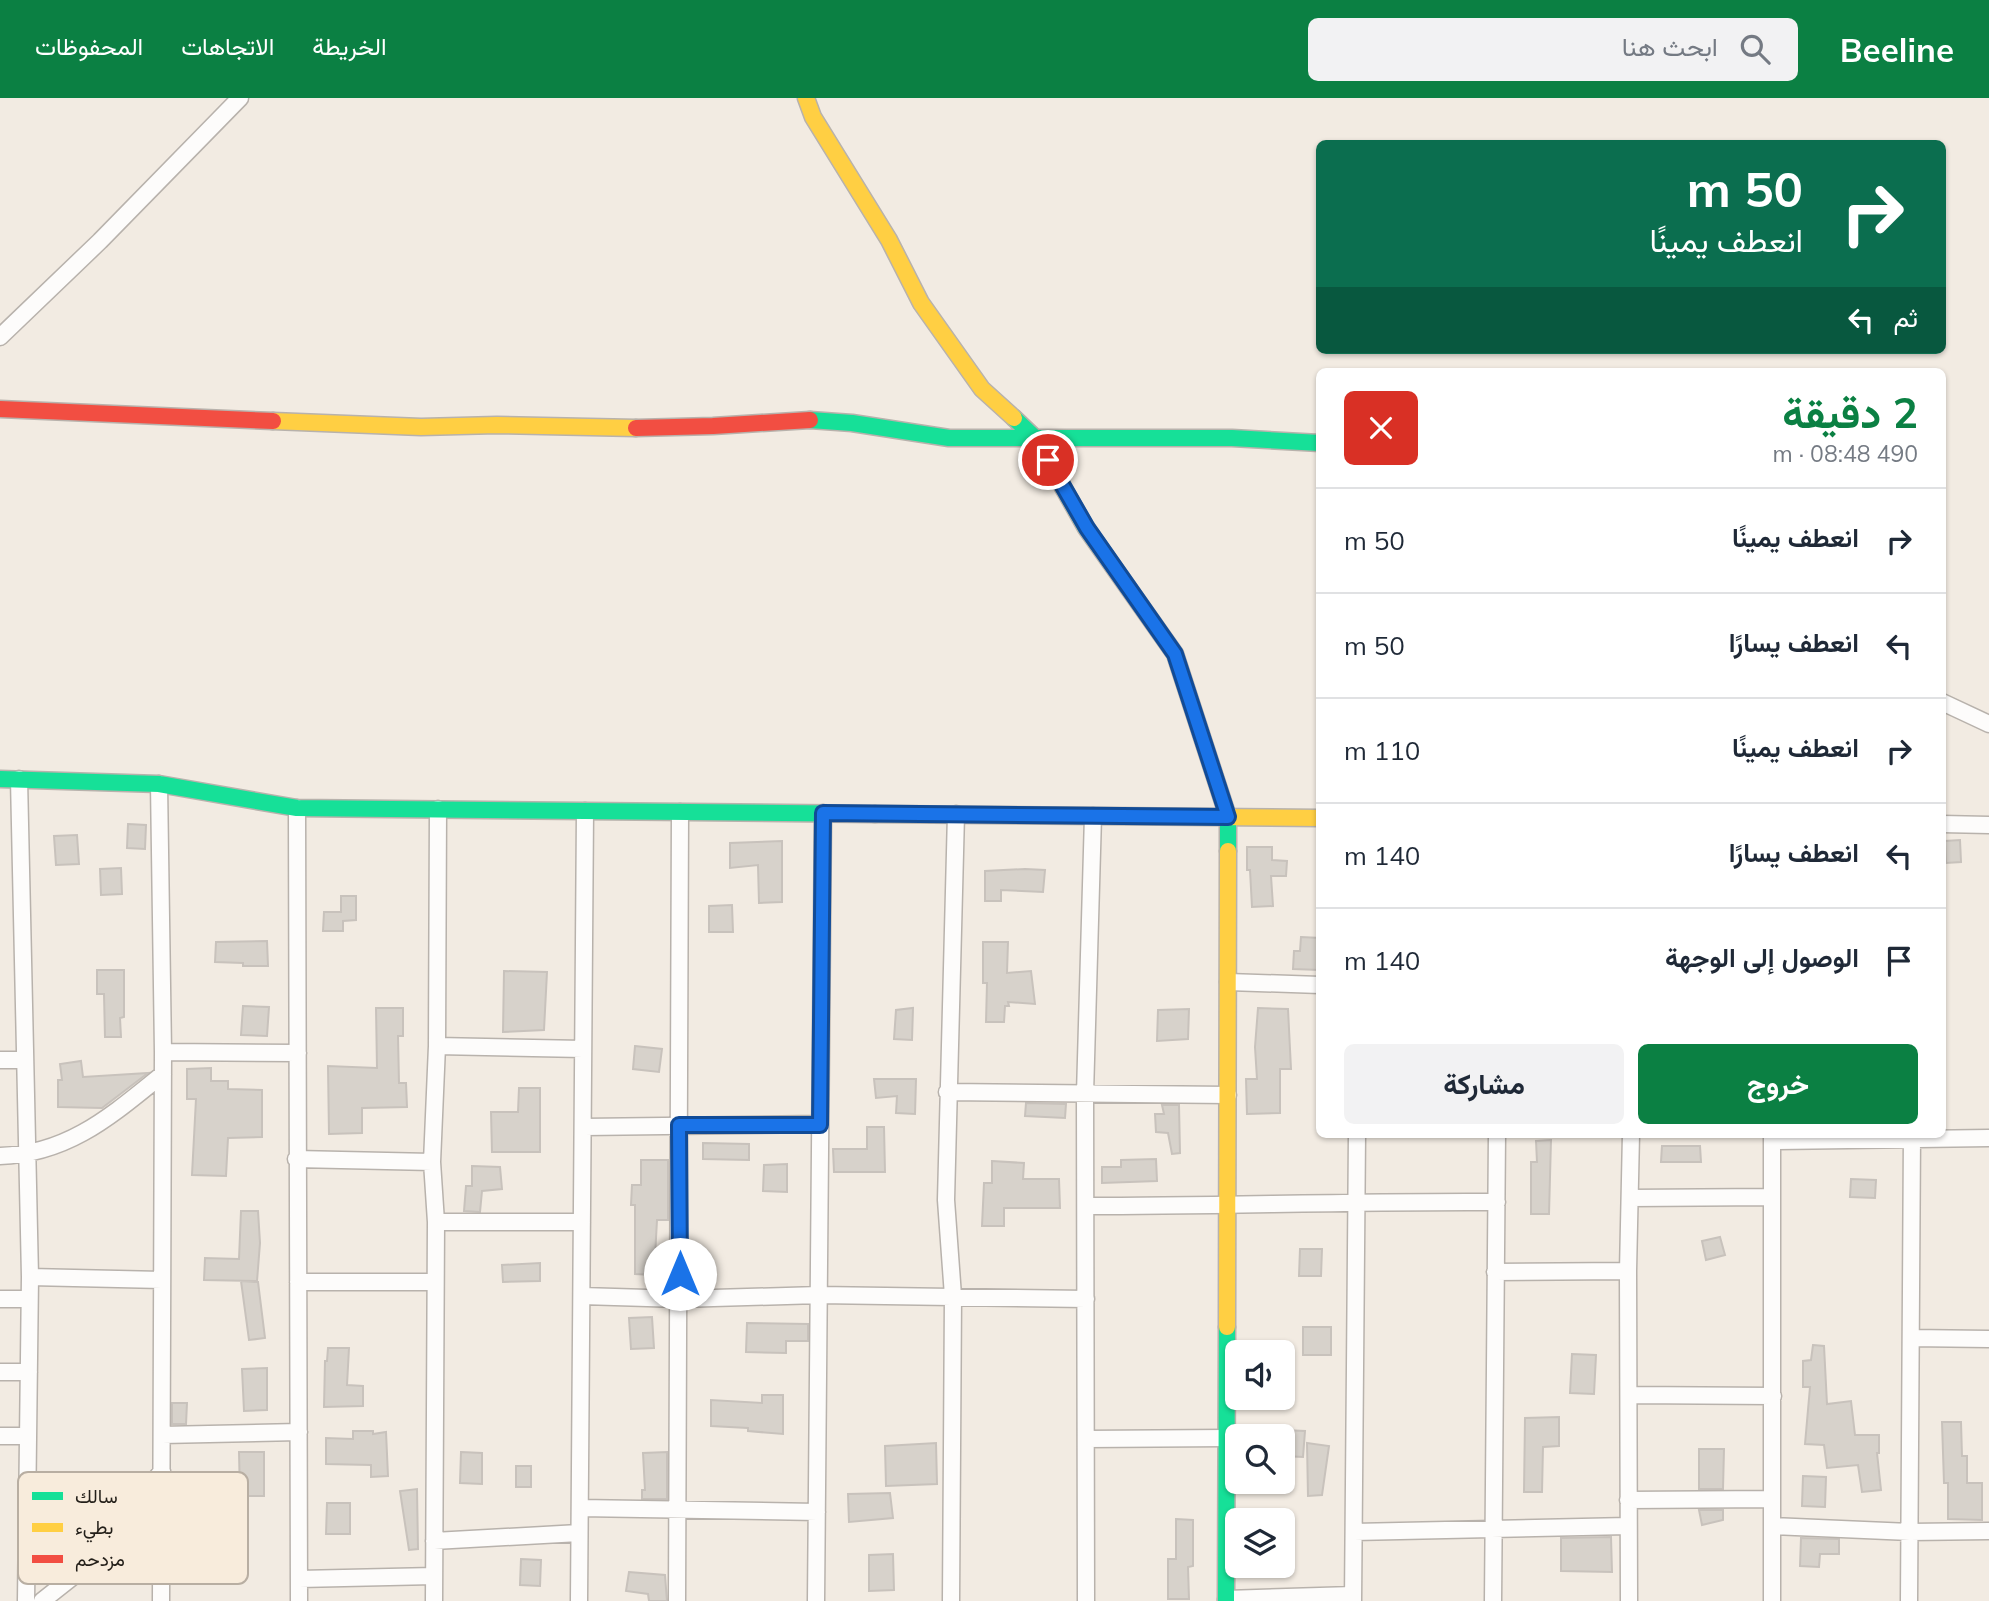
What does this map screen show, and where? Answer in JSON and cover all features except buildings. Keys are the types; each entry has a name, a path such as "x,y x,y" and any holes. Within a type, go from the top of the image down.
{"street":[{"path":"0,337 100,242 240,98"},
{"path":"806,98 813,117 889,240 921,303 982,389 1035,438 1087,528 1175,654 1228,817 1227,1424"},
{"path":"0,408 421,427 497,425 659,428 799,419 852,423 949,438 1232,438 1316,443"},
{"path":"1946,704 1989,723"},
{"path":"0,779 159,783 297,808 1316,818"},
{"path":"19,779 30,1277 28,1472"},
{"path":"159,783 163,1052 162,1471"},
{"path":"297,808 299,1601"},
{"path":"434,1601 436,1222 432,1162 437,1046 438,809"},
{"path":"579,1601 585,811"},
{"path":"677,1601 680,812"},
{"path":"817,1601 823,813"},
{"path":"951,1601 953,1296 946,1200 956,814"},
{"path":"1086,1601 1085,1094 1093,816"},
{"path":"1946,824 1989,825"},
{"path":"1228,982 1316,985"},
{"path":"437,1046 583,1049"},
{"path":"163,1052 298,1053"},
{"path":"0,1060 25,1060"},
{"path":"0,1156 26,1155 72,1139 129,1101 163,1074"},
{"path":"947,1092 1227,1095"},
{"path":"584,1127 820,1125"},
{"path":"1946,1137 1989,1138"},
{"path":"1227,1494 1226,1600 1353,1598 1357,1138"},
{"path":"1493,1601 1497,1138"},
{"path":"1629,1601 1628,1270 1632,1138"},
{"path":"1772,1138 1772,1601"},
{"path":"1909,1601 1912,1138"},
{"path":"296,1159 432,1162"},
{"path":"1630,1198 1772,1197"},
{"path":"1086,1206 1227,1206 1356,1201 1497,1202"},
{"path":"436,1222 582,1222"},
{"path":"1495,1272 1628,1270"},
{"path":"30,1277 162,1280"},
{"path":"298,1282 435,1282"},
{"path":"582,1296 1086,1298"},
{"path":"0,1298 29,1299"},
{"path":"1911,1338 1989,1339"},
{"path":"0,1372 29,1372"},
{"path":"1630,1395 1773,1396"},
{"path":"162,1435 299,1432"},
{"path":"0,1436 28,1436"},
{"path":"1086,1439 1225,1438"},
{"path":"1628,1500 1772,1499"},
{"path":"580,1508 817,1512"},
{"path":"1354,1532 1628,1526"},
{"path":"1772,1526 1910,1532 1989,1531"},
{"path":"434,1541 579,1533"},
{"path":"299,1579 434,1576"},
{"path":"41,1601 63,1584"}],"traffic: fast":[{"path":"1014,418 1035,438 1086,528 1175,654 1228,817 1228,851"},
{"path":"810,420 852,423 949,438 1232,438 1316,443"},
{"path":"0,779 159,784 297,808 875,814"},
{"path":"1226,1601 1227,1327"}],"traffic: slow":[{"path":"806,98 813,117 889,240 921,303 982,389 1014,418"},
{"path":"273,421 421,427 497,425 636,428"},
{"path":"875,814 1316,818"},
{"path":"1227,1327 1228,851"}],"traffic: jam":[{"path":"0,409 273,421"},
{"path":"636,428 810,420"}],"route":[{"path":"680,1274 679,1125 820,1125 823,813 1228,817 1175,654 1087,528 1048,460"}]}
